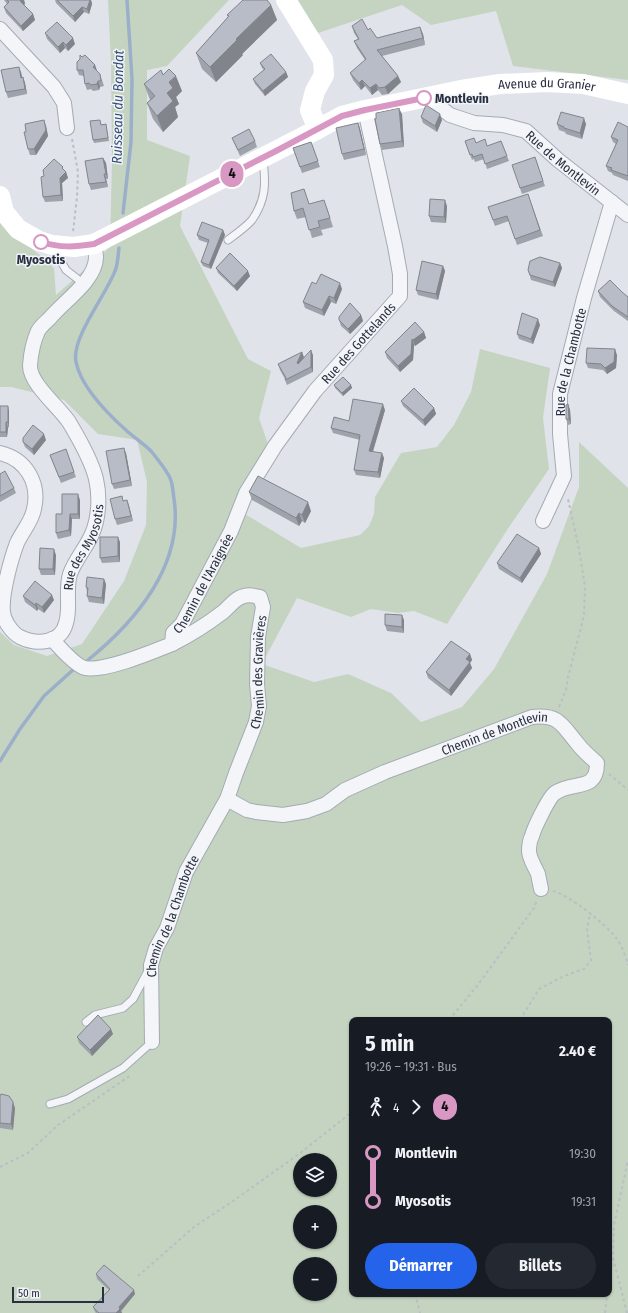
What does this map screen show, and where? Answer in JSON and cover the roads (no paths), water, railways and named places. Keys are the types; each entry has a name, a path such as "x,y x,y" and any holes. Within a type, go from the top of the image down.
{"main road":[{"path":"286,0 323,60 324,75 315,91 310,110 318,129"},
{"name":"Avenue du Granier","path":"0,196 4,212 18,229 39,241 52,245 74,247 94,244 221,180 342,116 461,90 500,84 548,82 583,84 628,94"}],"street":[{"path":"0,29 54,87 64,103 67,128"},
{"name":"Rue de Montlevin","path":"428,98 450,115 474,123 503,125 526,131 558,160 628,215"},
{"name":"Rue des Gottelands","path":"275,446 315,391 400,296 400,274 395,246 365,110"},
{"name":"Rue de la Chambotte","path":"543,521 564,476 560,434 560,394 584,298 612,202"},
{"name":"Rue des Myosotis","path":"52,639 58,637 65,627 69,614 67,588 71,574 92,534 97,516 98,498 96,479 82,446 68,421 34,379 30,368 32,347 39,329 60,306 84,284 92,272 96,258 94,244"},
{"name":"Chemin de l'Araignée","path":"52,639 70,658 84,668 102,669 172,644 174,633 182,624 231,531 246,493 275,446"},
{"path":"0,453 9,455 22,464 32,477 36,494 34,510 17,544 10,566 2,612 9,628 18,637 31,642 46,642 52,639"},
{"name":"Chemin des Gravières","path":"172,644 202,629 226,610 237,598 252,594 260,597 263,607 258,637 257,684 259,706 256,722 227,799"},
{"name":"Chemin de Montlevin","path":"227,799 247,810 256,812 284,815 306,811 326,804 345,790 378,775 532,717 544,716 563,725 578,744 597,763 595,777 586,784 569,786 554,794 543,812 532,836 529,853 538,876 541,889"},
{"name":"Chemin de la Chambotte","path":"152,1042 152,965 156,948 167,928 186,872 227,799"}],"lane":[{"path":"228,240 251,220 262,202 266,181 263,158"},
{"path":"52,245 66,270 84,284"},
{"path":"86,1022 95,1015 123,1008 133,999 152,965"},
{"path":"50,1104 68,1099 123,1068 152,1042"}],"waterway":[{"name":"Ruisseau du Bondat","path":"123,213 131,142 132,79 127,0"},
{"name":"Ruisseau du Bondat","path":"88,660 123,628 139,610 152,590 164,569 171,547 175,523 173,488 169,476 151,451 128,432 97,400 79,372 76,362 76,352 79,341 90,316 111,281 115,271 119,248"},
{"name":"Ruisseau du Bondat","path":"0,761 20,729 44,696 74,669"}],"place":[{"name":"Montlevin","path":"424,98"},
{"name":"Myosotis","path":"41,242"}]}
